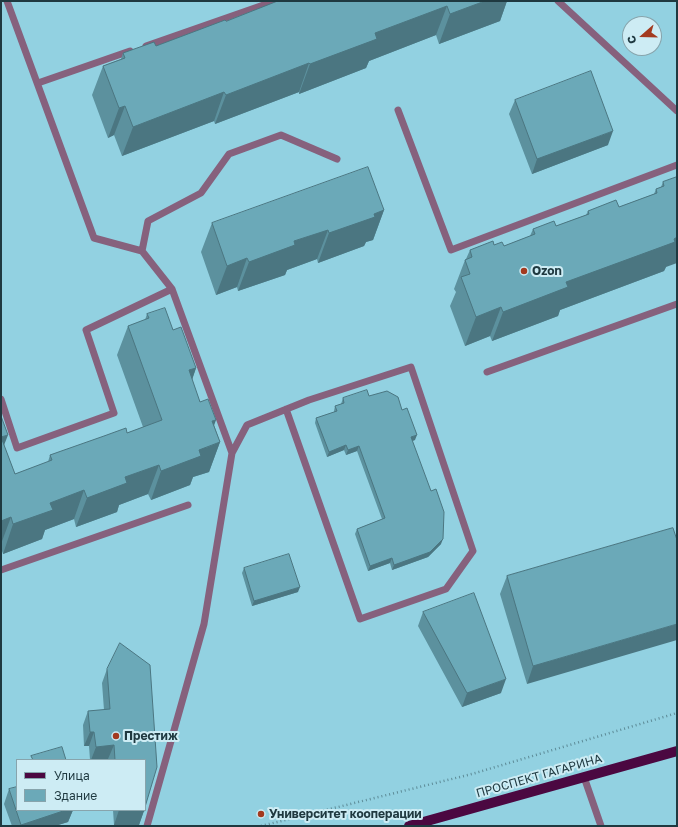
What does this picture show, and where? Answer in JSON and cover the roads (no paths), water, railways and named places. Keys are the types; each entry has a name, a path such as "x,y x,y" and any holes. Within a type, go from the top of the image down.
{"main road":[{"name":"ПРОСПЕКТ ГАГАРИНА","path":"409,826 677,751"}],"lane":[{"path":"7,1 94,238 142,251 172,289 232,453"},
{"path":"142,47 275,1"},
{"path":"558,1 677,111"},
{"path":"38,83 134,50"},
{"path":"398,110 451,250 677,165"},
{"path":"142,251 148,221 201,193 230,154 281,135 337,159"},
{"path":"1,398 17,448 114,413 86,330 172,289"},
{"path":"486,372 677,304"},
{"path":"147,826 204,624 232,453 247,425 286,409 310,400 411,367 473,551 446,589 360,619 286,409"},
{"path":"1,570 188,505"},
{"path":"584,777 600,826"}],"place":[{"name":"Ozon","path":"524,271"},
{"name":"Престиж","path":"116,736"},
{"name":"Университет кооперации","path":"261,814"}]}
